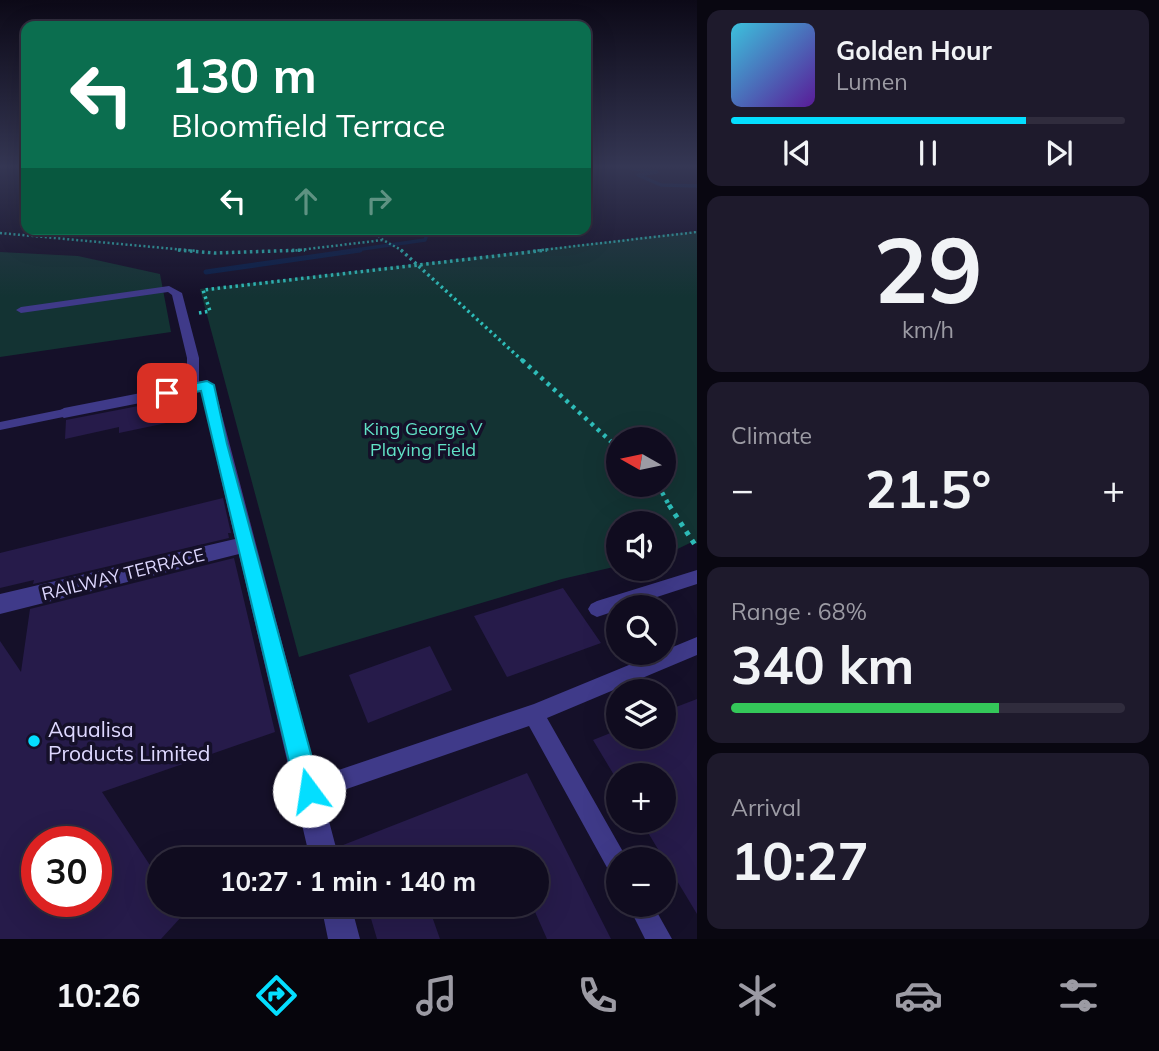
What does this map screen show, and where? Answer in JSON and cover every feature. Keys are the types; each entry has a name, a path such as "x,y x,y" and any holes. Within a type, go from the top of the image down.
{"street":[{"path":"64,413 200,386 246,544 322,847"},
{"name":"RAILWAY TERRACE","path":"0,604 246,544"},
{"path":"339,917 344,939"}],"lane":[{"path":"21,310 169,289 177,293 200,386"},
{"path":"0,426 64,413"},
{"path":"597,609 697,577"},
{"path":"309,791 534,715 697,646"},
{"path":"534,715 608,847"},
{"path":"647,917 659,939"}],"path":[{"path":"183,316 210,311 203,290 697,232"},
{"path":"0,233 21,235"},
{"path":"22,235 215,253 285,252 383,240"},
{"path":"378,235 399,248 606,436"},
{"path":"664,497 697,548"}],"green space":[{"name":"King George V Playing Field","path":"697,231 697,544 692,542 676,550 676,511 606,511 606,569 562,579 299,657 200,289"},
{"path":"0,252 78,256 160,274 171,332 0,357"}],"building":[{"path":"190,396 195,417 119,433 119,427 65,439 66,420"},
{"path":"223,498 231,533 228,533 229,538 33,584 34,580 0,588 0,553"},
{"path":"234,558 275,732 102,792 147,861 147,917 181,917 161,939 0,939 0,641 21,672 30,609"},
{"path":"563,588 601,643 507,677 474,616"},
{"path":"430,646 452,690 368,723 349,675"},
{"path":"697,699 697,914 676,879 676,847 657,847 648,833 676,833 676,763 607,763 593,740 606,735 606,749 676,749 676,707"},
{"path":"527,773 611,939 547,939 537,917 549,917 549,847 338,847"},
{"path":"371,917 432,917 440,939 377,939"}],"waterway":[{"path":"348,251 425,240 427,235"},
{"path":"206,272 360,250"}],"place":[{"name":"Aqualisa Products Limited","path":"34,741"}],"route":[{"path":"167,393 207,385 219,444 309,791"}]}
